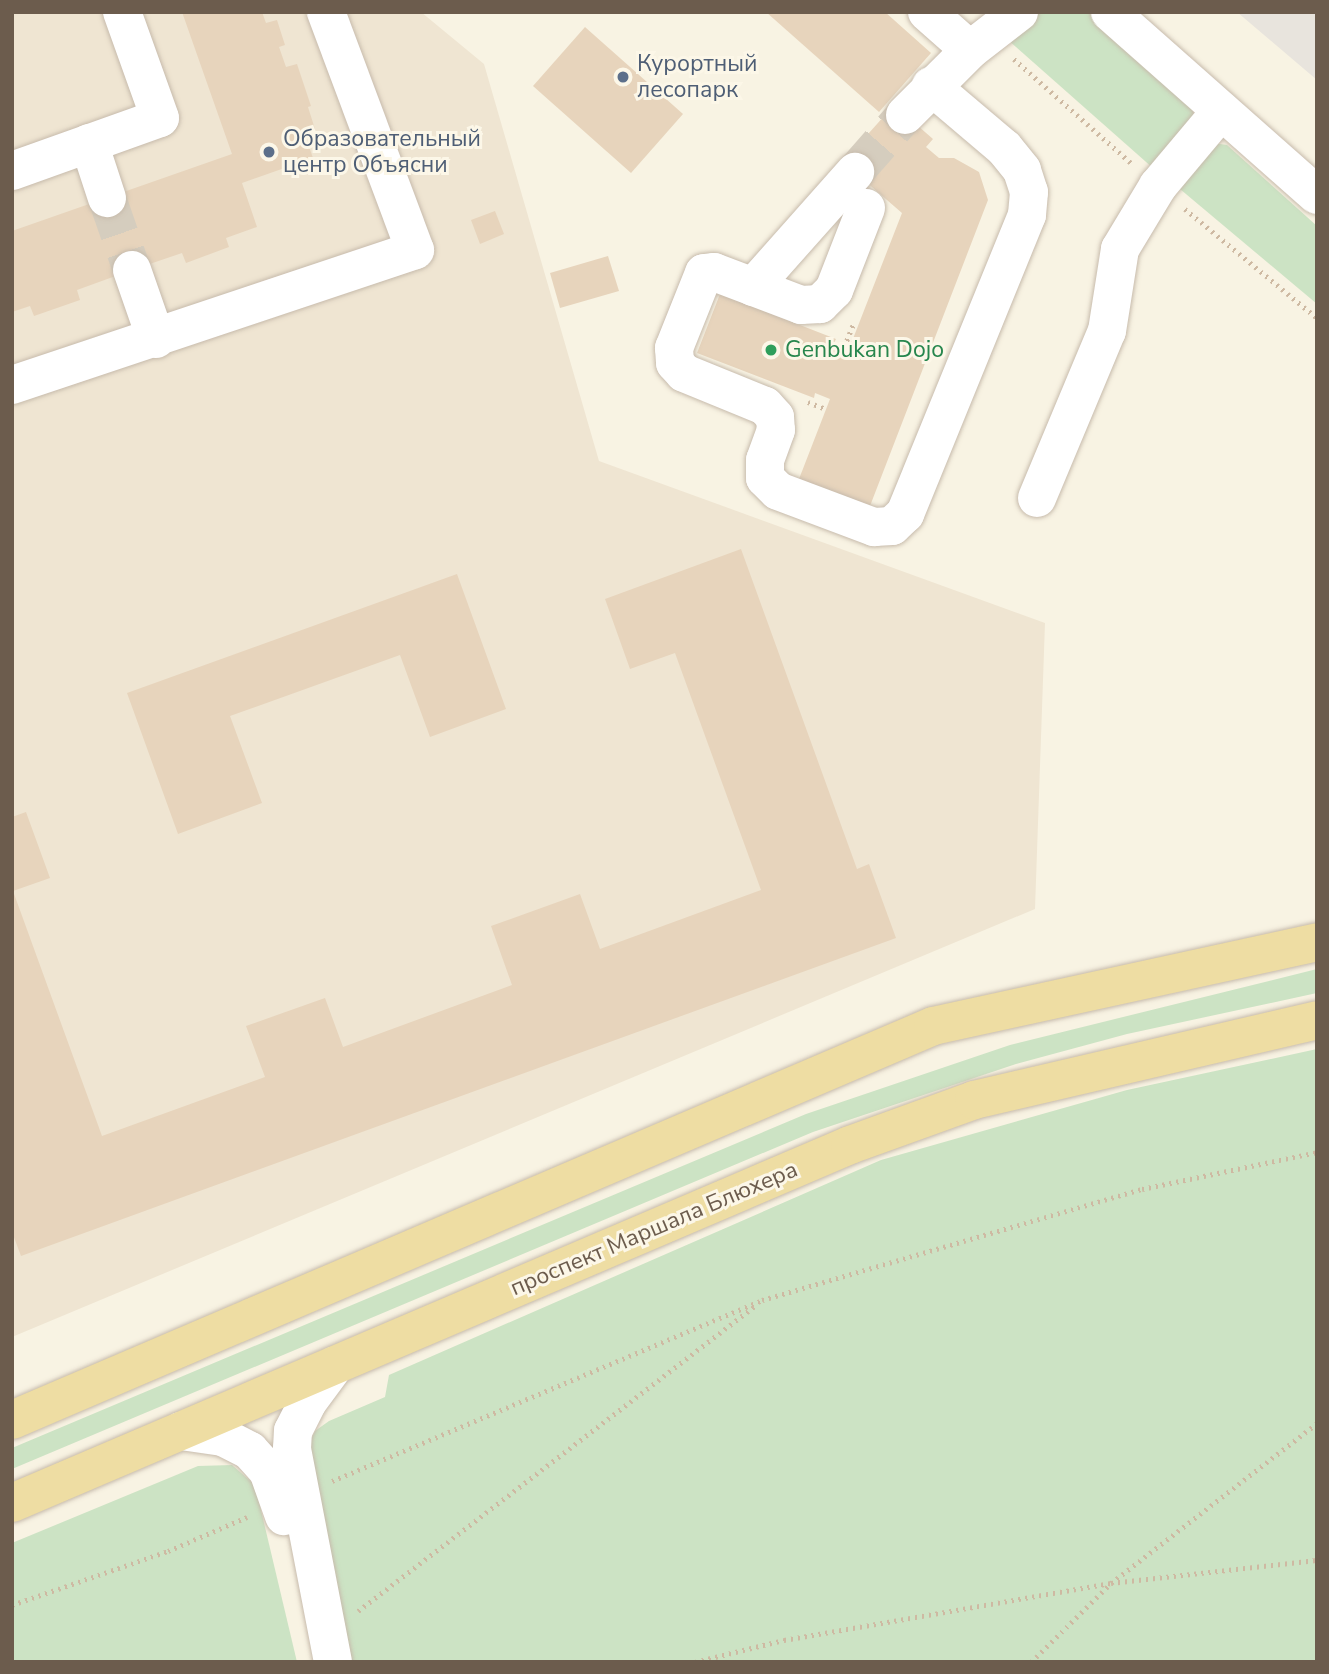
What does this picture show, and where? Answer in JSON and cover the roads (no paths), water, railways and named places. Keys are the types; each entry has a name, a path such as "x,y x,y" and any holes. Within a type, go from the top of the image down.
{"main road":[{"path":"12,1420 933,1026 1317,942"},
{"name":"проспект Маршала Блюхера","path":"12,1503 850,1145 974,1100 1317,1020"}],"street":[{"path":"12,170 159,118 122,12"},
{"path":"12,385 156,339 415,250 326,12"},
{"path":"927,12 970,50"},
{"path":"905,115 970,50 1019,12"},
{"path":"1110,12 1317,195"},
{"path":"754,287 862,197 834,290 820,304 801,305 714,272 704,273 674,348 675,363 684,373 765,406 775,417 776,430 765,460 765,478 778,491 874,527 892,526 905,514 1028,204 1021,170 1004,148 932,86"},
{"path":"1037,498 1107,331 1120,248 1158,187 1221,111"},
{"path":"89,143 107,198"},
{"path":"132,270 156,339"},
{"path":"325,1653 289,1499 293,1431 307,1403 335,1365"},
{"path":"180,1431 223,1437 250,1451 289,1499"}],"tunnel":[{"path":"855,172 905,115"},
{"path":"107,198 132,270"}],"place":[{"name":"Курортный лесопарк","path":"623,77"},
{"name":"Образовательный центр Объясни","path":"269,152"},
{"name":"Genbukan Dojo","path":"771,350"}]}
